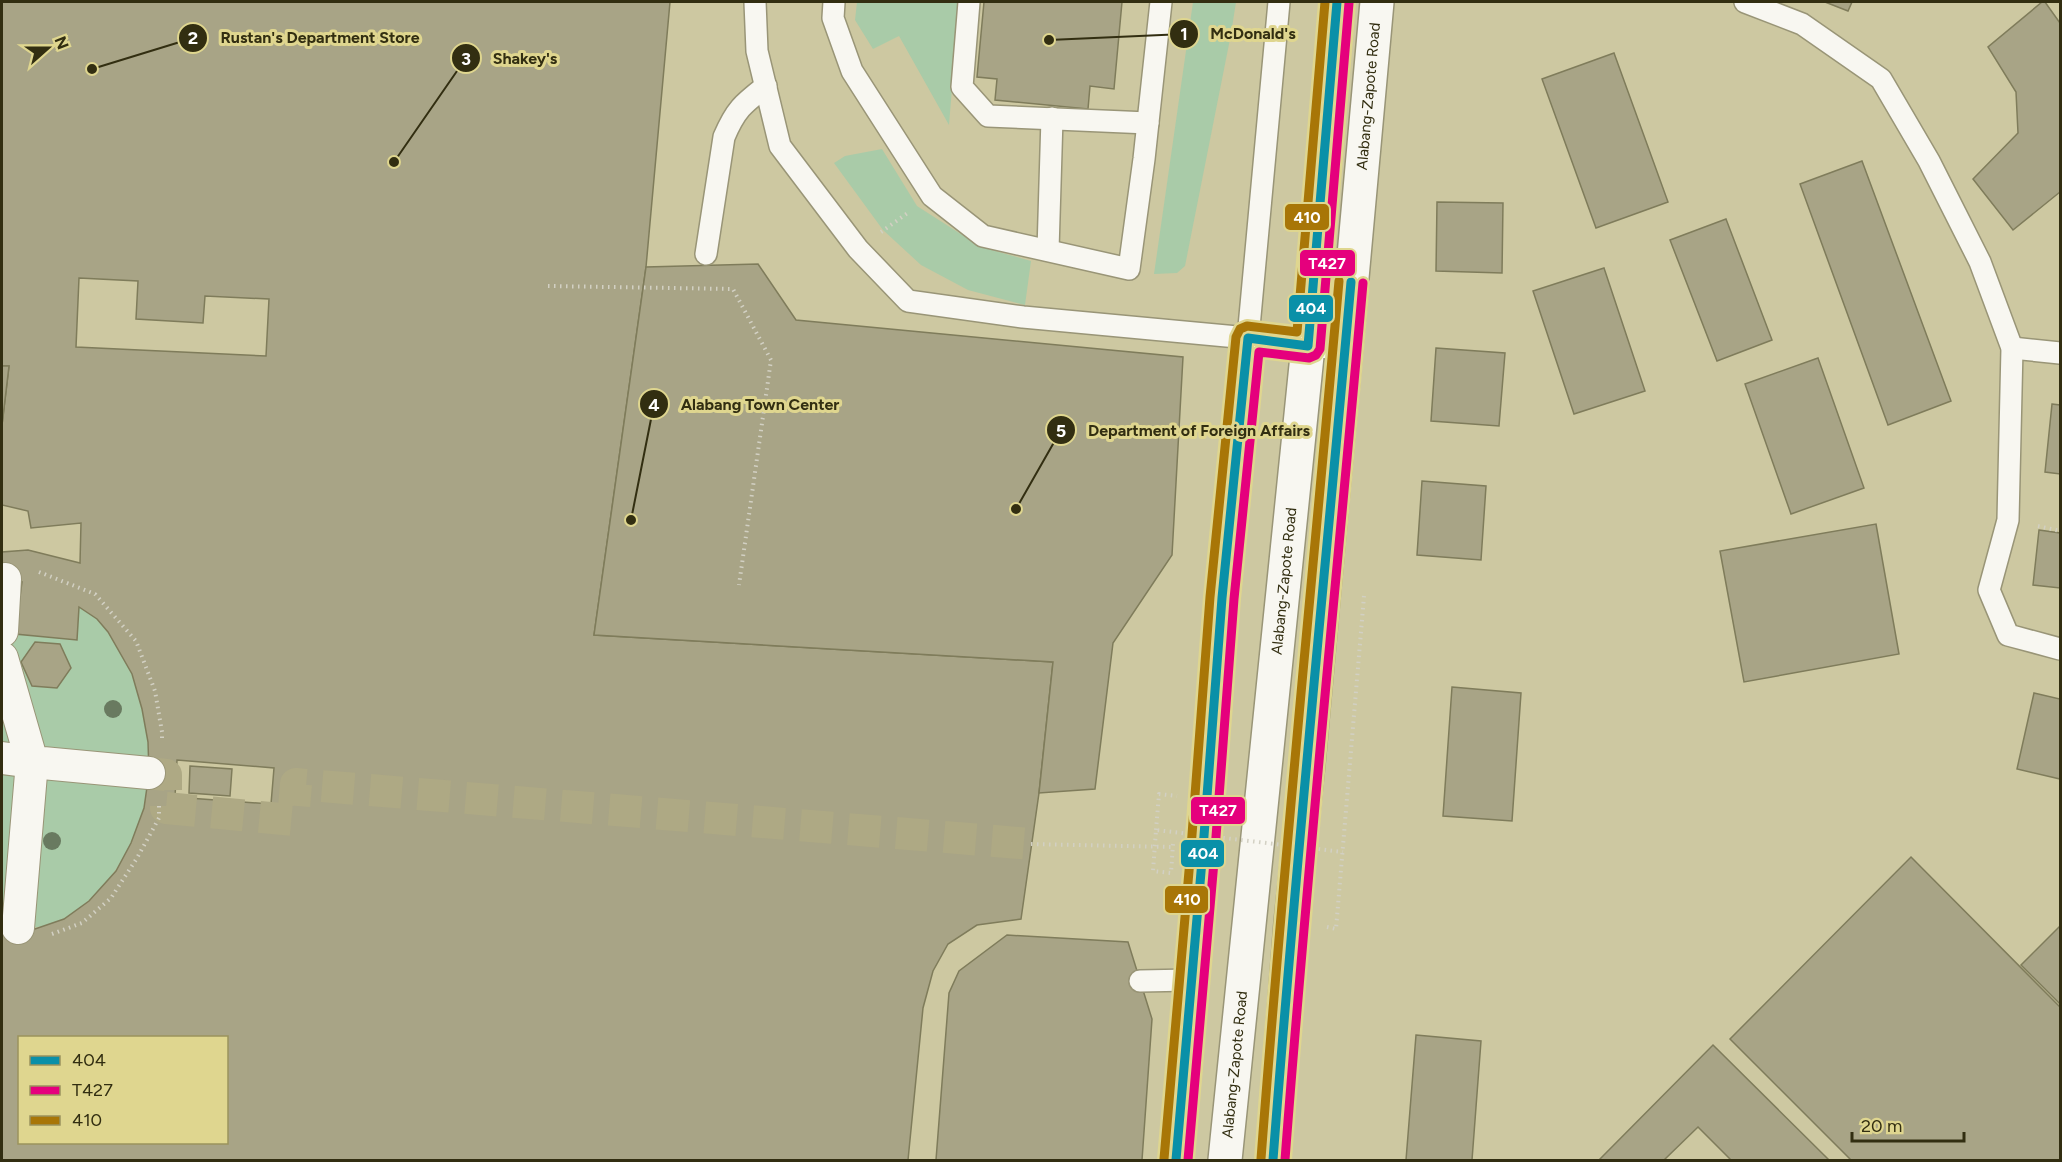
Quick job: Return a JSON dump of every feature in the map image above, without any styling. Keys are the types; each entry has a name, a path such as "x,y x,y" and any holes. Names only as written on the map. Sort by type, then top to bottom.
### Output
{"highway":[{"name":"Alabang-Zapote Road","path":"1225,1161 1308,346 1337,2"},
{"name":"Alabang-Zapote Road","path":"1274,1161 1291,923 1308,763 1377,2"}],"street":[{"path":"2,631 17,575"},
{"path":"2,658 32,762 18,928"},
{"path":"2,758 149,772"}],"lane":[{"path":"755,2 757,51 780,146 858,249 908,301 1023,317 1248,338 1345,350"},
{"path":"834,2 833,18 852,71 932,196 983,236 1130,269 1161,2"},
{"path":"969,2 962,87 988,116 1148,123"},
{"path":"1176,1161 1222,598 1279,2"},
{"path":"1745,2 1802,24 1881,79 1929,161 1980,262 2012,348 2008,520 1989,590 2008,635 2061,649"},
{"path":"706,254 724,137 731,120 740,107 766,86"},
{"path":"1048,250 1052,118"},
{"path":"2012,348 2061,353"},
{"path":"1140,981 1190,980"}],"path":[{"path":"858,249 932,196"},
{"path":"548,286 733,289 771,360 739,585"},
{"path":"17,575 38,571 95,594"},
{"path":"1336,928 1364,596"},
{"path":"1175,824 1171,873 1153,871 1159,794 1177,795 1176,805"},
{"path":"1156,830 1343,852"},
{"path":"1031,844 1203,849"}],"green space":[{"path":"857,2 959,2 949,125 899,36 873,49 855,20"},
{"path":"1193,2 1236,2 1185,266 1177,273 1154,274"},
{"path":"882,149 917,206 981,247 1031,261 1025,305 968,290 921,265 883,230 834,163 845,156"},
{"path":"2,579 22,582 15,633 79,607 101,623 132,673 142,704 148,739 149,775 144,807 133,840 122,860 102,887 80,908 57,922 32,928 2,926"}],"building":[{"path":"2,2 670,2 646,267 594,635 1053,662 1039,793 1021,919 977,925 948,944 933,971 923,1008 908,1160 2,1160 2,926 35,929 64,919 89,901 116,871 131,843 144,808 149,773 148,742 132,674 108,632 97,619 79,607 77,640 15,634 22,582 2,579 2,552 28,550 80,563 81,523 31,528 28,511 2,505 2,425 9,366 2,366","holes":["79,278 138,281 136,319 203,323 205,296 269,299 266,356 76,347","177,760 274,768 271,804 175,797"]},
{"path":"984,2 1122,2 1114,89 1090,86 1088,109 995,100 997,79 977,77"},
{"path":"1825,2 1852,2 1848,11"},
{"path":"2042,2 2045,2 2060,23 2060,192 2013,230 1973,179 2018,133 2016,92 1988,47"},
{"path":"1614,53 1668,202 1596,228 1542,79"},
{"path":"1862,161 1951,401 1888,425 1800,184"},
{"path":"1437,202 1503,203 1502,273 1436,271"},
{"path":"1726,219 1772,340 1717,361 1670,240"},
{"path":"758,264 796,320 1183,357 1172,555 1113,643 1095,789 1039,793 1053,662 594,635 646,267"},
{"path":"1604,268 1645,391 1574,414 1533,291"},
{"path":"1436,348 1505,353 1499,426 1431,421"},
{"path":"1818,358 1864,488 1791,514 1745,384"},
{"path":"2,366 9,366 2,425"},
{"path":"2052,404 2060,405 2060,474 2045,472"},
{"path":"1422,481 1486,486 1481,560 1417,555"},
{"path":"1876,524 1899,654 1744,682 1720,551"},
{"path":"2039,530 2060,533 2060,588 2033,585"},
{"path":"35,642 60,644 71,668 57,688 32,686 21,662"},
{"path":"1452,687 1521,693 1512,821 1443,816"},
{"path":"2034,693 2060,699 2060,779 2017,769"},
{"path":"190,766 232,769 230,796 189,793"},
{"path":"1911,857 2060,1007 2060,1160 1851,1160 1730,1039"},
{"path":"2060,926 2060,1004 2021,965"},
{"path":"1007,935 1128,942 1152,1019 1142,1160 936,1160 949,993 959,971"},
{"path":"1416,1035 1481,1041 1472,1160 1406,1160"},
{"path":"1713,1045 1829,1160 1731,1160 1698,1127 1664,1160 1599,1160"}],"tunnel":[{"path":"149,773 166,775 166,808 293,820 296,784 1031,844"}],"transit line":[{"name":"410","path":"1164,1159 1210,597 1236,337 1240,329 1247,326 1297,332 1325,2"},
{"name":"404","path":"1176,1160 1222,598 1248,338 1308,346 1337,2"},
{"name":"T427","path":"1188,1160 1234,599 1259,352 1309,358 1316,355 1320,349 1349,3"},
{"name":"410","path":"1261,1159 1288,830 1339,281"},
{"name":"404","path":"1273,1160 1300,831 1351,282"},
{"name":"T427","path":"1285,1160 1312,831 1363,283"}],"place":[{"name":"McDonald's","path":"1049,40"},
{"name":"Rustan's Department Store","path":"92,69"},
{"name":"Shakey's","path":"394,162"},
{"name":"Department of Foreign Affairs","path":"1016,509"},
{"name":"Alabang Town Center","path":"631,520"}]}
